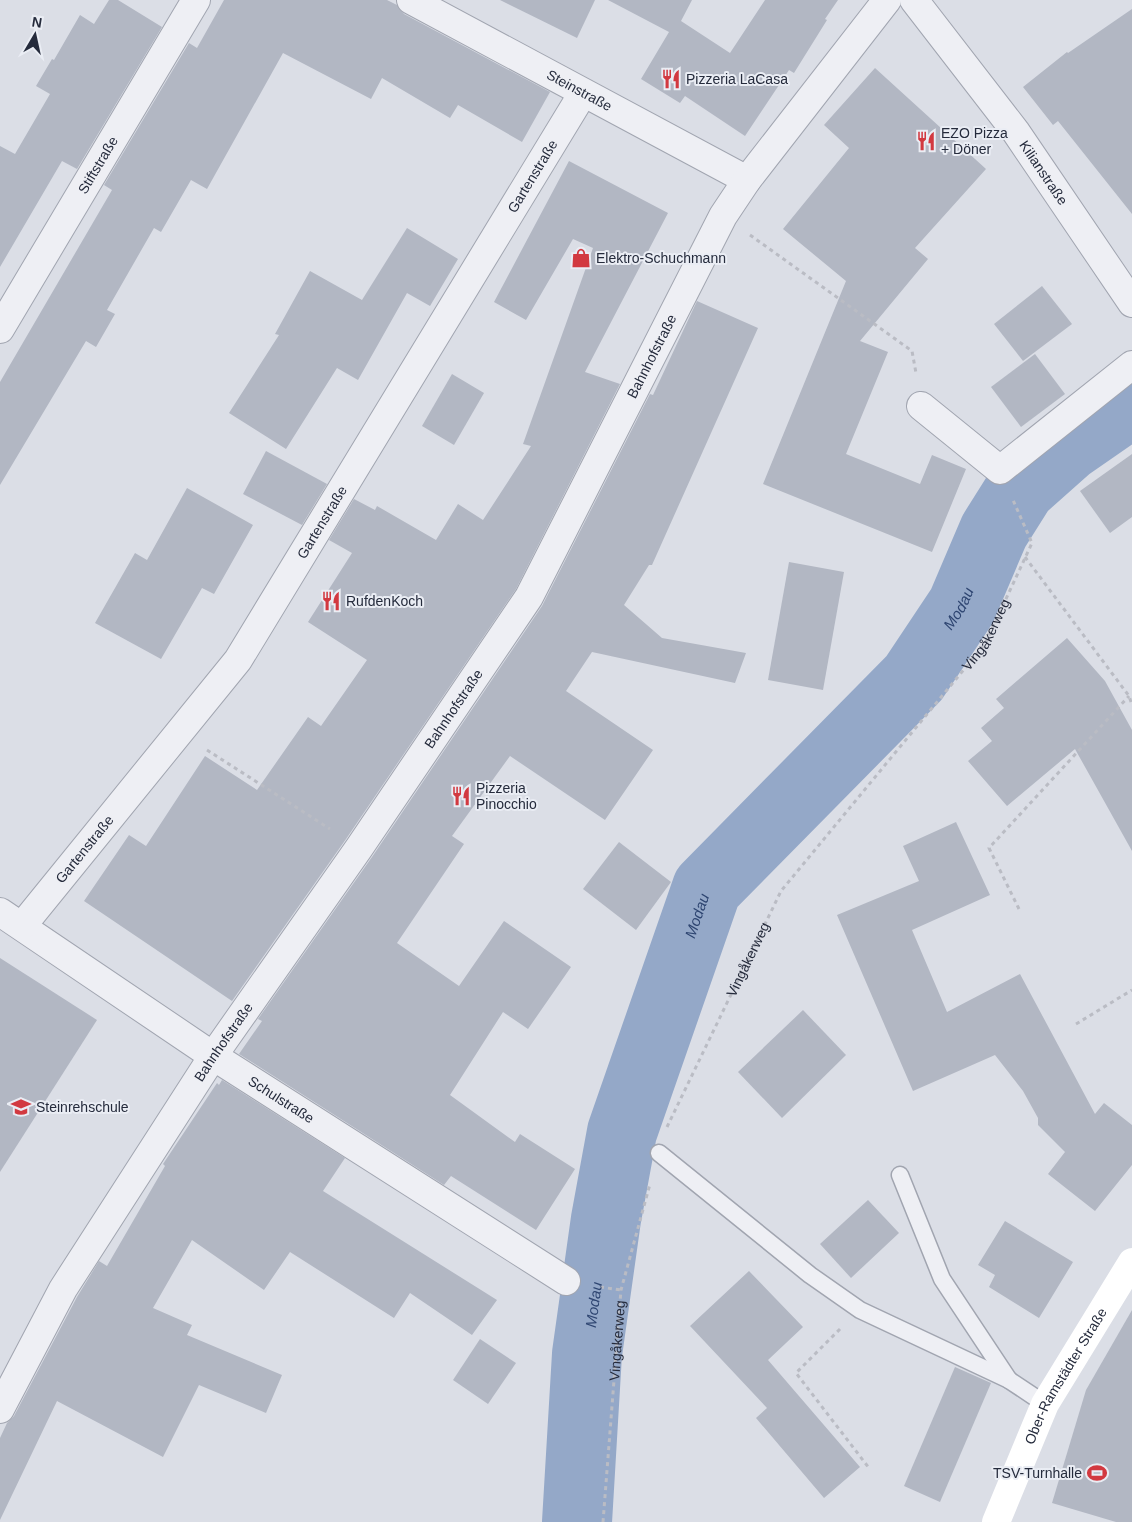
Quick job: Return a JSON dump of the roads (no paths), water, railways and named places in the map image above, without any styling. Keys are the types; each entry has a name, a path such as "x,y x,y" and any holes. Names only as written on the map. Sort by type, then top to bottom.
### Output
{"main road":[{"name":"Ober-Ramstädter Straße","path":"996,1522 1046,1404 1132,1262"}],"street":[{"name":"Stiftstraße","path":"0,329 196,0"},
{"name":"Steinstraße","path":"411,0 748,180"},
{"name":"Bahnhofstraße","path":"0,1409 63,1289 214,1056 359,848 529,597 723,216 748,180 887,0"},
{"name":"Kilianstraße","path":"914,0 1016,132 1132,303"},
{"name":"Gartenstraße","path":"11,919 180,730 238,660 583,93"},
{"path":"920,406 1000,470 1132,365"},
{"name":"Schulstraße","path":"11,919 214,1056 566,1282"}],"lane":[{"path":"658,1153 810,1275 860,1310 1009,1380 1046,1404"},
{"path":"900,1175 942,1279 1009,1380"}],"waterway":[{"name":"Modau","path":"577,1522 587,1354 606,1219 622,1132 707,888 914,678 962,606 994,531 1021,488 1067,447 1132,402"}],"place":[{"name":"Pizzeria LaCasa","path":"671,79"},
{"name":"EZO Pizza + Döner","path":"926,141"},
{"name":"Elektro-Schuchmann","path":"581,258"},
{"name":"RufdenKoch","path":"331,601"},
{"name":"Pizzeria Pinocchio","path":"461,796"},
{"name":"Steinrehschule","path":"21,1107"},
{"name":"TSV-Turnhalle","path":"1097,1473"}]}
